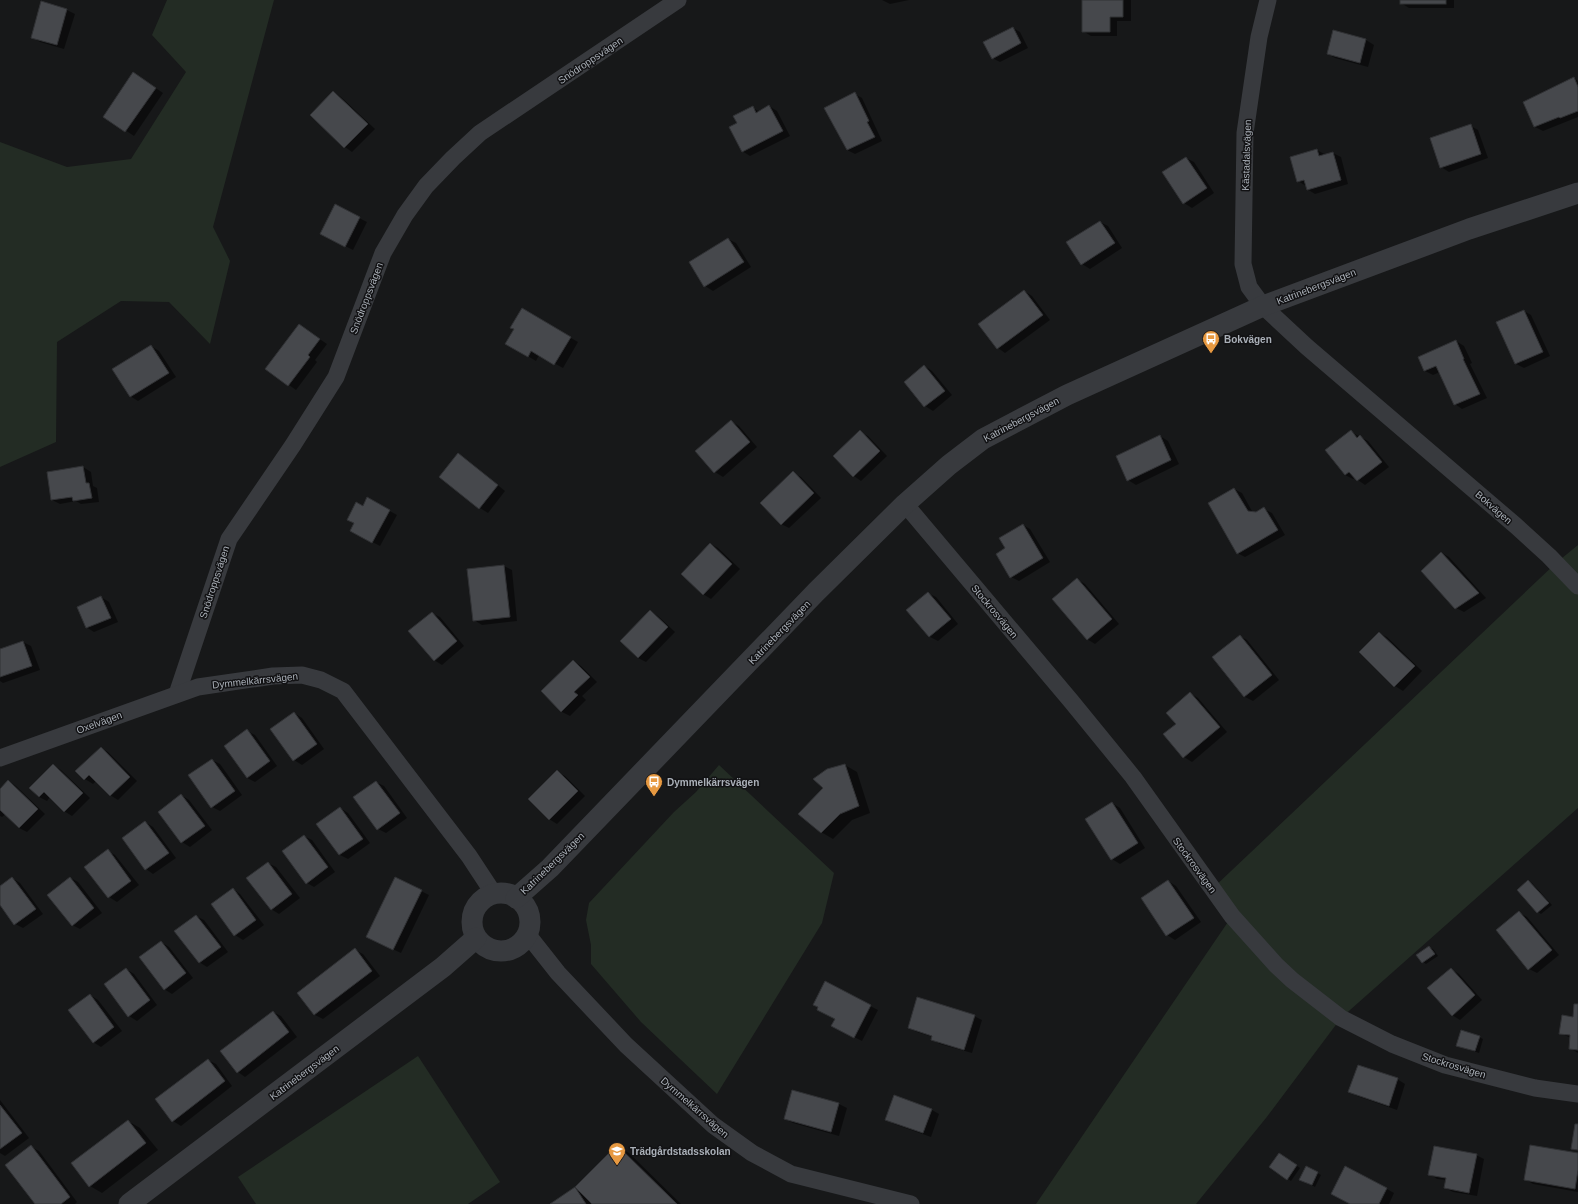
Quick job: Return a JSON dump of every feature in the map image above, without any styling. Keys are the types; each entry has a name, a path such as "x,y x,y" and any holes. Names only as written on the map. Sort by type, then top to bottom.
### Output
{"street":[{"name":"Snödroppsvägen","path":"177,694 228,539 293,445 336,377 383,253 405,215 432,181 453,158 480,133 678,0"},
{"name":"Kästadalsvägen","path":"1263,306 1250,287 1243,264 1245,133 1259,37 1268,0"},
{"name":"Katrinebergsvägen","path":"516,898 550,868 816,592 905,504 949,465 983,439 1067,395 1263,306 1469,229 1578,193"},
{"name":"Bokvägen","path":"1263,306 1307,347 1515,525 1556,562 1578,586"},
{"name":"Stockrosvägen","path":"905,504 1071,700 1133,777 1232,916 1276,965 1292,980 1340,1018 1392,1044 1445,1065 1535,1088 1578,1094"},
{"name":"Dymmelkärrsvägen","path":"198,687 273,676 302,675 321,680 343,691 469,856 494,894"},
{"name":"Oxelvägen","path":"0,758 198,687"},
{"path":"494,894 509,894 516,898 526,907 529,914 530,922 528,935 517,947 504,951 489,949 476,938 473,930 473,915 477,907 482,900 494,894"},
{"name":"Dymmelkärrsvägen","path":"528,935 558,973 626,1045 713,1125 752,1153 790,1174 911,1204"},
{"name":"Katrinebergsvägen","path":"129,1204 443,967 476,938"}],"shaded area":[{"path":"167,0 274,0 213,227 230,261 210,344 169,302 121,301 57,342 56,442 0,467 0,142 67,167 131,159 186,72 152,35"},
{"path":"1578,545 1578,808 1341,1018 1266,1118 1196,1204 1036,1204 1232,916 1212,889 1556,563"},
{"path":"719,765 834,873 822,923 717,1094 641,1022 591,964 591,945 586,920 589,903 674,812 696,792"},
{"path":"418,1056 500,1182 468,1204 256,1204 238,1177"}],"building":[{"path":"1082,0 1123,0 1123,17 1110,17 1110,32 1082,32"},
{"path":"1400,0 1446,0 1446,4 1400,4"},
{"path":"41,1 67,9 57,45 31,38"},
{"path":"1013,27 1021,43 992,59 983,42"},
{"path":"1333,30 1366,39 1360,63 1327,54"},
{"path":"133,72 156,88 125,132 103,117"},
{"path":"1574,77 1578,87 1578,111 1534,127 1523,102"},
{"path":"333,91 368,124 344,148 310,115"},
{"path":"855,92 869,121 867,122 875,137 847,150 824,108"},
{"path":"769,105 783,131 742,152 729,127 737,123 733,116 753,106 756,113"},
{"path":"1471,124 1481,154 1440,168 1430,138"},
{"path":"1317,149 1319,156 1333,152 1341,180 1307,190 1304,180 1297,182 1290,157"},
{"path":"1186,157 1207,188 1183,204 1162,172"},
{"path":"335,204 360,217 345,247 320,234"},
{"path":"1100,221 1115,243 1081,265 1066,242"},
{"path":"728,238 744,262 704,287 689,262"},
{"path":"1024,290 1043,315 997,349 978,324"},
{"path":"522,308 571,337 554,365 531,351 528,357 505,344 514,329 510,328"},
{"path":"1524,310 1543,352 1515,364 1496,322"},
{"path":"299,324 320,339 308,355 310,357 288,386 265,369"},
{"path":"1456,340 1463,359 1480,394 1454,405 1436,366 1424,371 1418,357"},
{"path":"151,345 169,373 130,397 112,369"},
{"path":"924,365 945,391 924,407 904,382"},
{"path":"731,420 750,442 714,473 695,451"},
{"path":"860,430 880,451 853,477 833,456"},
{"path":"1351,430 1357,438 1360,435 1382,462 1357,481 1349,472 1345,475 1325,450"},
{"path":"1160,435 1171,460 1127,481 1116,456"},
{"path":"458,453 498,485 479,509 439,477"},
{"path":"83,466 86,483 89,483 92,498 73,501 72,497 51,500 47,472"},
{"path":"793,471 814,493 781,525 760,503"},
{"path":"1234,488 1248,511 1256,512 1264,507 1278,530 1237,554 1208,503"},
{"path":"367,497 390,510 372,543 350,531 354,523 347,520 356,502 363,506"},
{"path":"1023,524 1043,558 1010,578 996,554 1005,548 999,538"},
{"path":"710,543 732,564 703,595 681,574"},
{"path":"1441,552 1479,593 1455,609 1421,571"},
{"path":"504,565 510,617 473,621 467,569"},
{"path":"1077,578 1112,619 1087,640 1052,599"},
{"path":"928,592 951,619 929,637 906,610"},
{"path":"101,596 111,618 86,628 77,607"},
{"path":"650,610 668,627 638,658 620,641"},
{"path":"432,612 457,641 434,661 408,631"},
{"path":"1379,632 1415,666 1394,687 1359,652"},
{"path":"1240,635 1272,675 1244,697 1212,657"},
{"path":"23,641 32,666 0,677 0,649"},
{"path":"573,660 590,677 574,692 578,695 561,712 541,691"},
{"path":"1190,692 1220,727 1183,758 1163,734 1176,724 1166,713"},
{"path":"294,712 317,744 293,761 270,729"},
{"path":"247,729 270,761 247,778 224,746"},
{"path":"101,747 130,777 110,796 89,775 84,780 75,771"},
{"path":"212,759 235,791 211,808 188,775"},
{"path":"53,764 83,793 64,812 44,792 39,797 29,788"},
{"path":"845,764 859,806 840,814 821,833 798,814 823,788 813,779 827,769"},
{"path":"557,770 578,791 549,820 528,799"},
{"path":"8,780 38,809 19,828 0,810 0,789"},
{"path":"376,781 400,813 377,830 353,797"},
{"path":"181,794 205,826 181,843 158,812"},
{"path":"1112,802 1138,843 1111,860 1085,819"},
{"path":"340,807 363,839 339,855 316,824"},
{"path":"145,821 169,853 145,870 122,838"},
{"path":"304,835 328,867 306,884 282,851"},
{"path":"108,849 131,881 108,898 84,867"},
{"path":"268,862 292,894 271,910 246,878"},
{"path":"12,877 36,909 14,925 0,905 0,886"},
{"path":"70,877 94,908 72,926 47,895"},
{"path":"395,877 422,890 393,950 366,937"},
{"path":"1168,880 1194,918 1166,936 1141,898"},
{"path":"1528,880 1549,903 1537,913 1517,890"},
{"path":"233,888 256,920 234,936 211,904"},
{"path":"1519,911 1552,950 1528,970 1496,930"},
{"path":"196,915 221,947 199,963 174,931"},
{"path":"161,941 186,973 164,990 139,957"},
{"path":"1429,946 1435,954 1422,963 1416,955"},
{"path":"355,948 372,971 314,1015 297,993"},
{"path":"126,968 150,1000 128,1017 104,984"},
{"path":"1451,968 1475,995 1452,1016 1427,988"},
{"path":"825,981 871,1005 854,1038 831,1026 835,1019 817,1010 818,1007 813,1005"},
{"path":"90,994 114,1027 93,1043 68,1010"},
{"path":"917,997 975,1015 964,1050 931,1040 932,1036 908,1028"},
{"path":"1574,1004 1578,1004 1578,1050 1569,1049 1570,1035 1559,1034 1562,1015 1573,1017"},
{"path":"273,1011 289,1032 237,1073 220,1051"},
{"path":"1461,1030 1480,1036 1475,1051 1456,1046"},
{"path":"208,1059 225,1081 172,1122 155,1099"},
{"path":"1358,1065 1398,1078 1389,1106 1348,1092"},
{"path":"792,1090 839,1103 831,1132 784,1119"},
{"path":"894,1095 932,1109 923,1133 885,1120"},
{"path":"0,1105 22,1133 0,1149"},
{"path":"128,1120 146,1143 89,1187 71,1163"},
{"path":"1575,1124 1578,1124 1578,1150 1571,1149"},
{"path":"31,1145 70,1197 61,1204 35,1204 5,1165"},
{"name":"Trädgårdstadsskolan","path":"617,1145 677,1204 592,1204 575,1187"},
{"path":"1530,1145 1578,1153 1578,1170 1575,1189 1524,1180"},
{"path":"1434,1146 1477,1154 1469,1193 1444,1188 1446,1178 1428,1175"},
{"path":"1279,1153 1297,1165 1287,1180 1269,1167"},
{"path":"1306,1166 1318,1172 1312,1185 1299,1180"},
{"path":"1345,1166 1387,1188 1379,1204 1350,1204 1331,1194"},
{"path":"575,1187 586,1204 550,1204"}],"place":[{"name":"Bokvägen","path":"1211,354"},
{"name":"Dymmelkärrsvägen","path":"654,797"},
{"name":"Trädgårdstadsskolan","path":"617,1166"}]}
